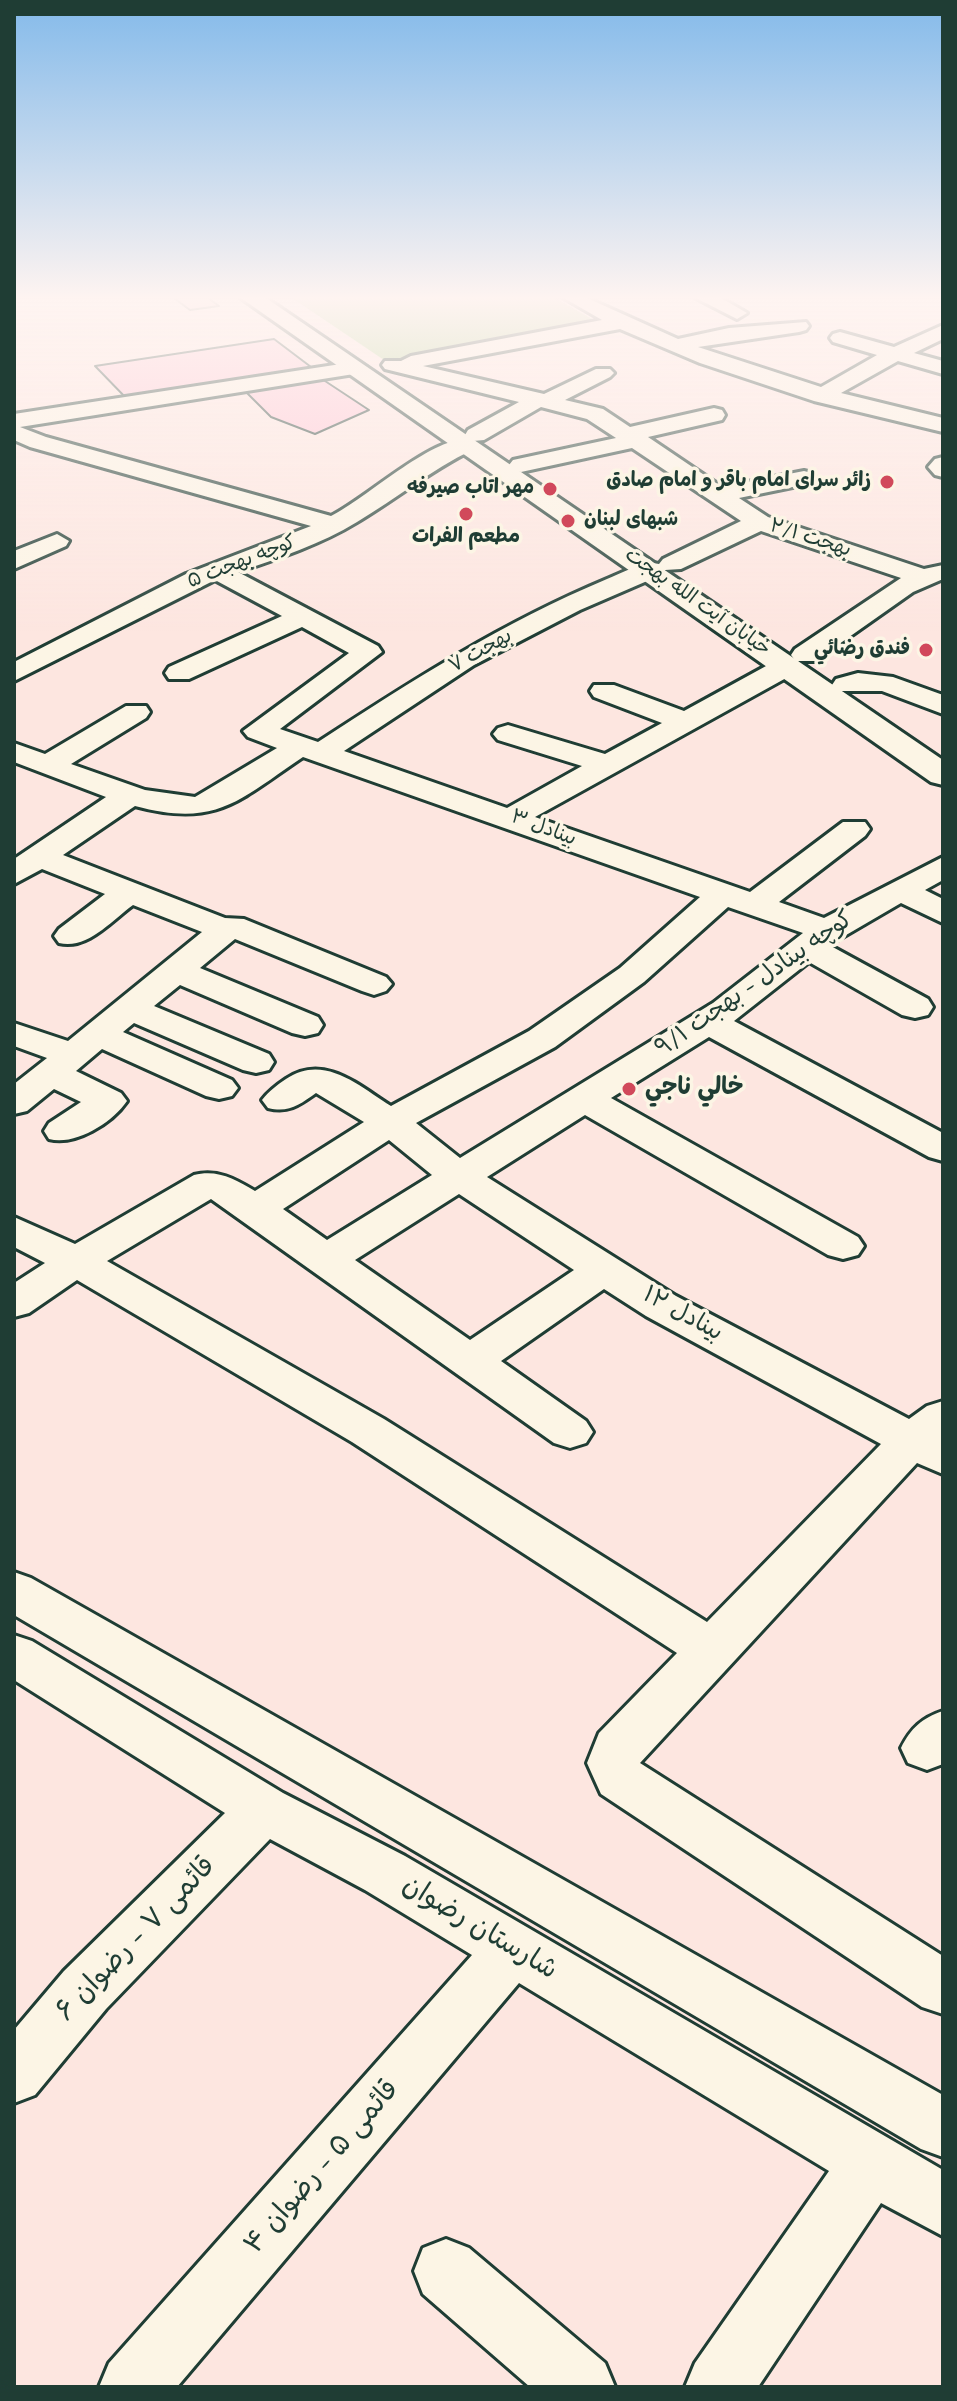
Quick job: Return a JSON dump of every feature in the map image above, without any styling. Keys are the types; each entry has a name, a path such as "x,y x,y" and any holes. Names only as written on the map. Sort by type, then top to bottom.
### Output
{"main road":[{"name":"خیابان آیت الله بهجت","path":"431,410 470,440 662,567"},
{"name":"خیابان آیت الله بهجت","path":"470,440 521,465 796,660 943,775"},
{"name":"خیابان آیت الله بهجت","path":"796,660 846,685 943,749"}],"street":[{"path":"14,421 87,410"},
{"name":"کوچه بهجت ۵","path":"14,673 195,579 293,544 333,524 423,465 527,410"},
{"name":"بهجت ۲/۱","path":"573,410 595,414 714,492 764,517 924,578 943,604"},
{"path":"881,410 943,425"},
{"path":"521,465 714,415"},
{"path":"14,432 38,442 333,524"},
{"path":"14,454 38,442"},
{"path":"683,495 804,478"},
{"name":"بهجت ۷","path":"14,752 130,795 198,806 310,749 464,659 571,604 662,567 764,517"},
{"path":"14,561 57,541"},
{"path":"217,571 304,616"},
{"path":"513,817 796,660 924,578"},
{"path":"179,673 304,616"},
{"name":"بینادل ۳","path":"304,616 368,652 258,731 513,817 739,899 816,938 915,1007"},
{"path":"846,685 860,680 879,681 943,705"},
{"path":"604,691 687,722"},
{"path":"47,765 136,712"},
{"path":"508,734 609,765"},
{"path":"27,865 130,795"},
{"path":"255,1209 390,1122 542,1039 739,899 854,829"},
{"path":"27,865 229,928 374,984"},
{"name":"کوچه بینادل - بهجت ۹/۱","path":"326,1259 708,1022 816,938 943,867"},
{"path":"901,890 943,913"},
{"path":"71,936 126,894"},
{"path":"14,1103 229,928"},
{"path":"176,971 305,1025"},
{"path":"130,1009 256,1062"},
{"path":"708,1022 943,1149"},
{"path":"14,1034 74,1054 219,1088"},
{"path":"63,1131 108,1101 74,1054"},
{"name":"بینادل ۱۲","path":"281,1100 317,1079 390,1122 459,1177 661,1306 933,1438"},
{"path":"585,1099 843,1246"},
{"path":"14,1303 77,1261 208,1184 255,1209 570,1432"},
{"path":"14,1230 77,1261 314,1395 711,1650"},
{"path":"472,1360 604,1269"},
{"path":"933,1438 711,1650 618,1748 613,1763 620,1778 943,1988"},
{"path":"14,1591 943,2128"},
{"name":"شارستان رضوان","path":"14,1655 264,1809 385,1873 943,2205"},
{"name":"قائمی ۷ - رضوان ۶","path":"14,2075 85,1990 264,1809"},
{"name":"قائمی ۵ - رضوان ۴","path":"133,2387 513,1949"},
{"path":"719,2387 871,2163"},
{"path":"446,2271 581,2387"}],"building":[{"path":"264,410 369,410 315,434 271,417"}],"place":[{"name":"زائر سرای امام باقر و امام صادق","path":"887,482"},
{"name":"مهر اتاب صيرفه","path":"550,489"},
{"name":"مطعم الفرات","path":"466,514"},
{"name":"شبهای لبنان","path":"568,521"},
{"name":"فندق رضائي","path":"926,650"},
{"name":"خالي ناجي","path":"629,1089"}]}
